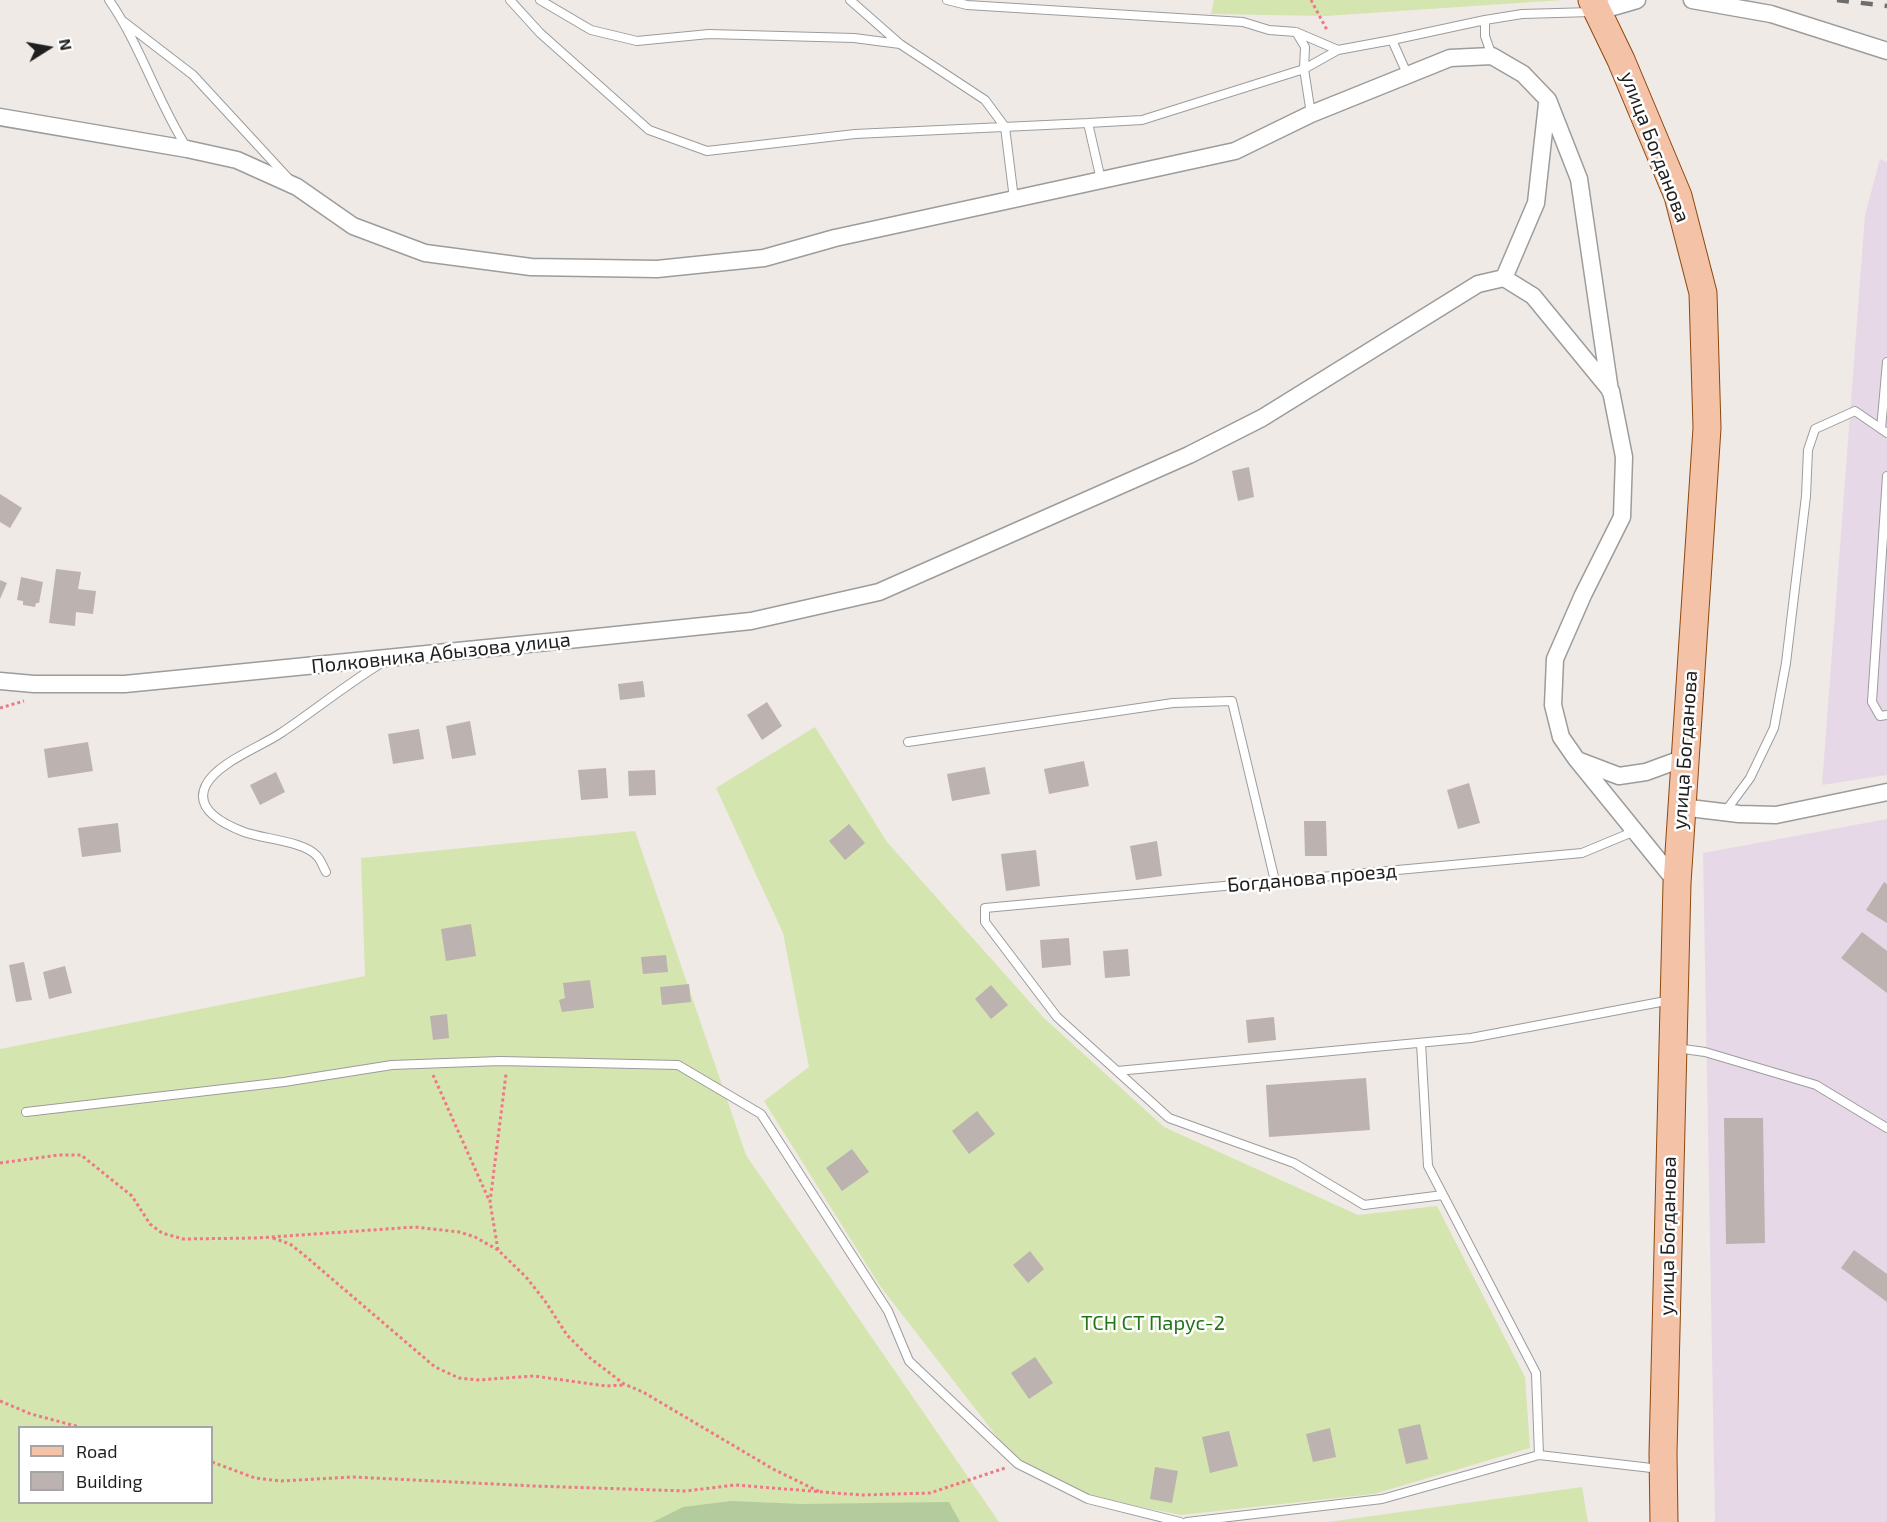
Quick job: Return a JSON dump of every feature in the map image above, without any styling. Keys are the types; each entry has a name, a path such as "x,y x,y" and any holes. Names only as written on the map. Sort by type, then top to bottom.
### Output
{"main road":[{"name":"улица Богданова","path":"1595,6 1678,196 1703,293 1707,429 1677,883 1663,1469 1664,1522"}],"street":[{"path":"1595,6 1637,0"},
{"path":"1692,0 1771,14 1887,51"},
{"path":"0,117 188,148 237,160 297,187 353,226 425,253 531,267 657,269 764,258 834,238 1235,151 1311,114 1450,58 1492,56 1523,74 1548,100 1579,179 1611,392 1624,457 1622,516 1582,595 1555,659 1553,705 1561,737 1577,760 1677,883"},
{"path":"1548,100 1536,203 1504,278 1533,296 1611,392"},
{"name":"Полковника Абызова улица","path":"0,681 34,684 125,684 391,658 751,621 879,592 1199,450 1262,418 1478,284 1504,278"},
{"path":"1577,760 1619,776 1646,772 1684,758"},
{"path":"1681,807 1776,815 1887,792"}],"lane":[{"path":"109,0 124,22 169,119 188,148"},
{"path":"510,0 540,33 649,130 707,151 855,134 1142,120 1305,69 1338,50 1485,20 1595,6"},
{"path":"540,0 591,30 637,40 709,34 854,38 900,44"},
{"path":"850,0 900,44 985,100 1005,127 1014,200"},
{"path":"947,0 967,5 1243,22 1269,30 1296,32 1338,50"},
{"path":"1485,20 1485,36 1492,56"},
{"path":"124,22 193,75 297,187"},
{"path":"1296,32 1305,47 1305,69 1311,114"},
{"path":"1392,40 1408,76"},
{"path":"1088,123 1101,180"},
{"path":"1884,431 1887,362"},
{"path":"1725,812 1750,778 1774,728 1786,663 1806,496 1808,450 1815,429 1855,411 1884,431"},
{"path":"1887,476 1872,702 1880,716 1887,715"},
{"path":"326,872 317,855 307,848 244,832 212,816 203,801 206,785 225,766 280,733 343,686 391,658"},
{"path":"908,742 1173,703 1232,700 1275,881"},
{"name":"Богданова проезд","path":"1117,1071 1057,1017 985,922 985,908 1582,854 1635,831"},
{"path":"1117,1071 1471,1038 1674,999"},
{"path":"1421,1043 1428,1167 1536,1374 1539,1455"},
{"path":"1673,1048 1705,1052 1816,1085 1887,1128"},
{"path":"26,1112 284,1082 392,1065 508,1061 678,1065 761,1114 888,1311 909,1361 1018,1464 1088,1499 1180,1522"},
{"path":"1117,1071 1169,1118 1294,1163 1364,1205 1443,1194"},
{"path":"1187,1522 1382,1499 1539,1455 1663,1469"}],"path":[{"path":"1311,0 1338,50"},
{"path":"490,1202 508,1061"},
{"path":"428,1064 490,1202 498,1250"},
{"path":"0,1163 59,1155 81,1155 132,1196 150,1224 162,1233 183,1239 272,1237 415,1227 459,1232 475,1237 498,1250 526,1277 567,1335 590,1358 626,1385 643,1392 773,1469 820,1492"},
{"path":"272,1237 290,1244 304,1255 435,1367 459,1378 477,1380 534,1376 606,1386 626,1385"},
{"path":"0,1401 31,1414 76,1426"},
{"path":"213,1462 255,1478 280,1480 353,1477 686,1491 735,1485 861,1495 930,1493 1018,1464"}],"shaded area":[{"path":"1880,159 1887,162 1887,775 1822,785 1865,215"},
{"path":"1887,819 1887,1522 1715,1522 1703,853"}],"green space":[{"path":"1214,0 1563,0 1326,16 1211,14"},
{"name":"ТСН СТ Парус-2","path":"815,727 887,842 1044,1018 1164,1127 1358,1215 1437,1206 1525,1377 1530,1448 1374,1494 1181,1515 1095,1498 1015,1460 880,1286 764,1101 809,1067 783,933 716,788"},
{"path":"635,831 746,1155 999,1522 0,1522 0,1049 365,976 361,858"},
{"path":"1582,1487 1588,1522 1328,1522"},
{"path":"731,1501 801,1504 949,1502 960,1522 653,1522 683,1507"}],"building":[{"path":"1249,467 1254,497 1238,501 1232,471"},
{"path":"0,494 22,508 10,528 0,522"},
{"path":"56,569 81,572 78,589 96,591 93,614 76,612 75,626 49,623"},
{"path":"21,577 43,582 39,603 36,603 35,607 23,605 23,601 17,600"},
{"path":"0,580 7,583 0,599"},
{"path":"643,681 645,697 620,700 618,684"},
{"path":"767,702 782,726 762,740 747,715"},
{"path":"470,721 476,755 452,759 446,726"},
{"path":"419,729 424,759 393,764 388,734"},
{"path":"88,742 93,771 48,778 44,749"},
{"path":"1084,761 1089,786 1049,794 1044,769"},
{"path":"985,767 990,794 952,801 947,774"},
{"path":"606,768 608,798 581,800 578,770"},
{"path":"655,770 656,795 629,796 628,771"},
{"path":"276,772 285,792 260,805 250,785"},
{"path":"1469,783 1480,823 1458,829 1447,790"},
{"path":"1304,821 1326,821 1327,856 1305,856"},
{"path":"118,823 121,852 82,857 78,828"},
{"path":"849,824 865,843 845,860 829,841"},
{"path":"1157,841 1162,876 1136,880 1130,846"},
{"path":"1036,850 1040,886 1006,891 1001,854"},
{"path":"1884,882 1887,884 1887,923 1866,910"},
{"path":"471,924 476,956 446,961 441,929"},
{"path":"1862,932 1887,951 1887,993 1841,958"},
{"path":"1069,938 1071,965 1042,968 1040,940"},
{"path":"1128,949 1130,976 1105,978 1103,951"},
{"path":"666,955 668,972 643,974 641,957"},
{"path":"24,962 32,1000 16,1002 9,965"},
{"path":"65,966 72,993 49,999 43,972"},
{"path":"590,980 594,1008 562,1012 559,1000 565,998 563,983"},
{"path":"689,984 691,1002 662,1005 660,987"},
{"path":"991,985 1008,1005 991,1019 975,999"},
{"path":"447,1014 449,1038 433,1040 430,1016"},
{"path":"1274,1017 1276,1040 1248,1043 1246,1020"},
{"path":"1366,1078 1370,1130 1269,1137 1266,1085"},
{"path":"977,1111 995,1134 969,1154 952,1131"},
{"path":"1724,1118 1763,1118 1765,1243 1726,1244"},
{"path":"852,1149 869,1172 842,1191 826,1168"},
{"path":"1854,1250 1887,1274 1887,1302 1841,1268"},
{"path":"1030,1251 1044,1269 1028,1283 1013,1265"},
{"path":"1035,1357 1053,1383 1029,1399 1011,1373"},
{"path":"1420,1424 1428,1459 1406,1464 1398,1429"},
{"path":"1330,1428 1336,1457 1313,1462 1306,1434"},
{"path":"1229,1431 1238,1466 1210,1473 1202,1437"},
{"path":"1155,1467 1178,1471 1172,1503 1150,1499"}],"railway":[{"path":"1837,0 1887,6"}]}
